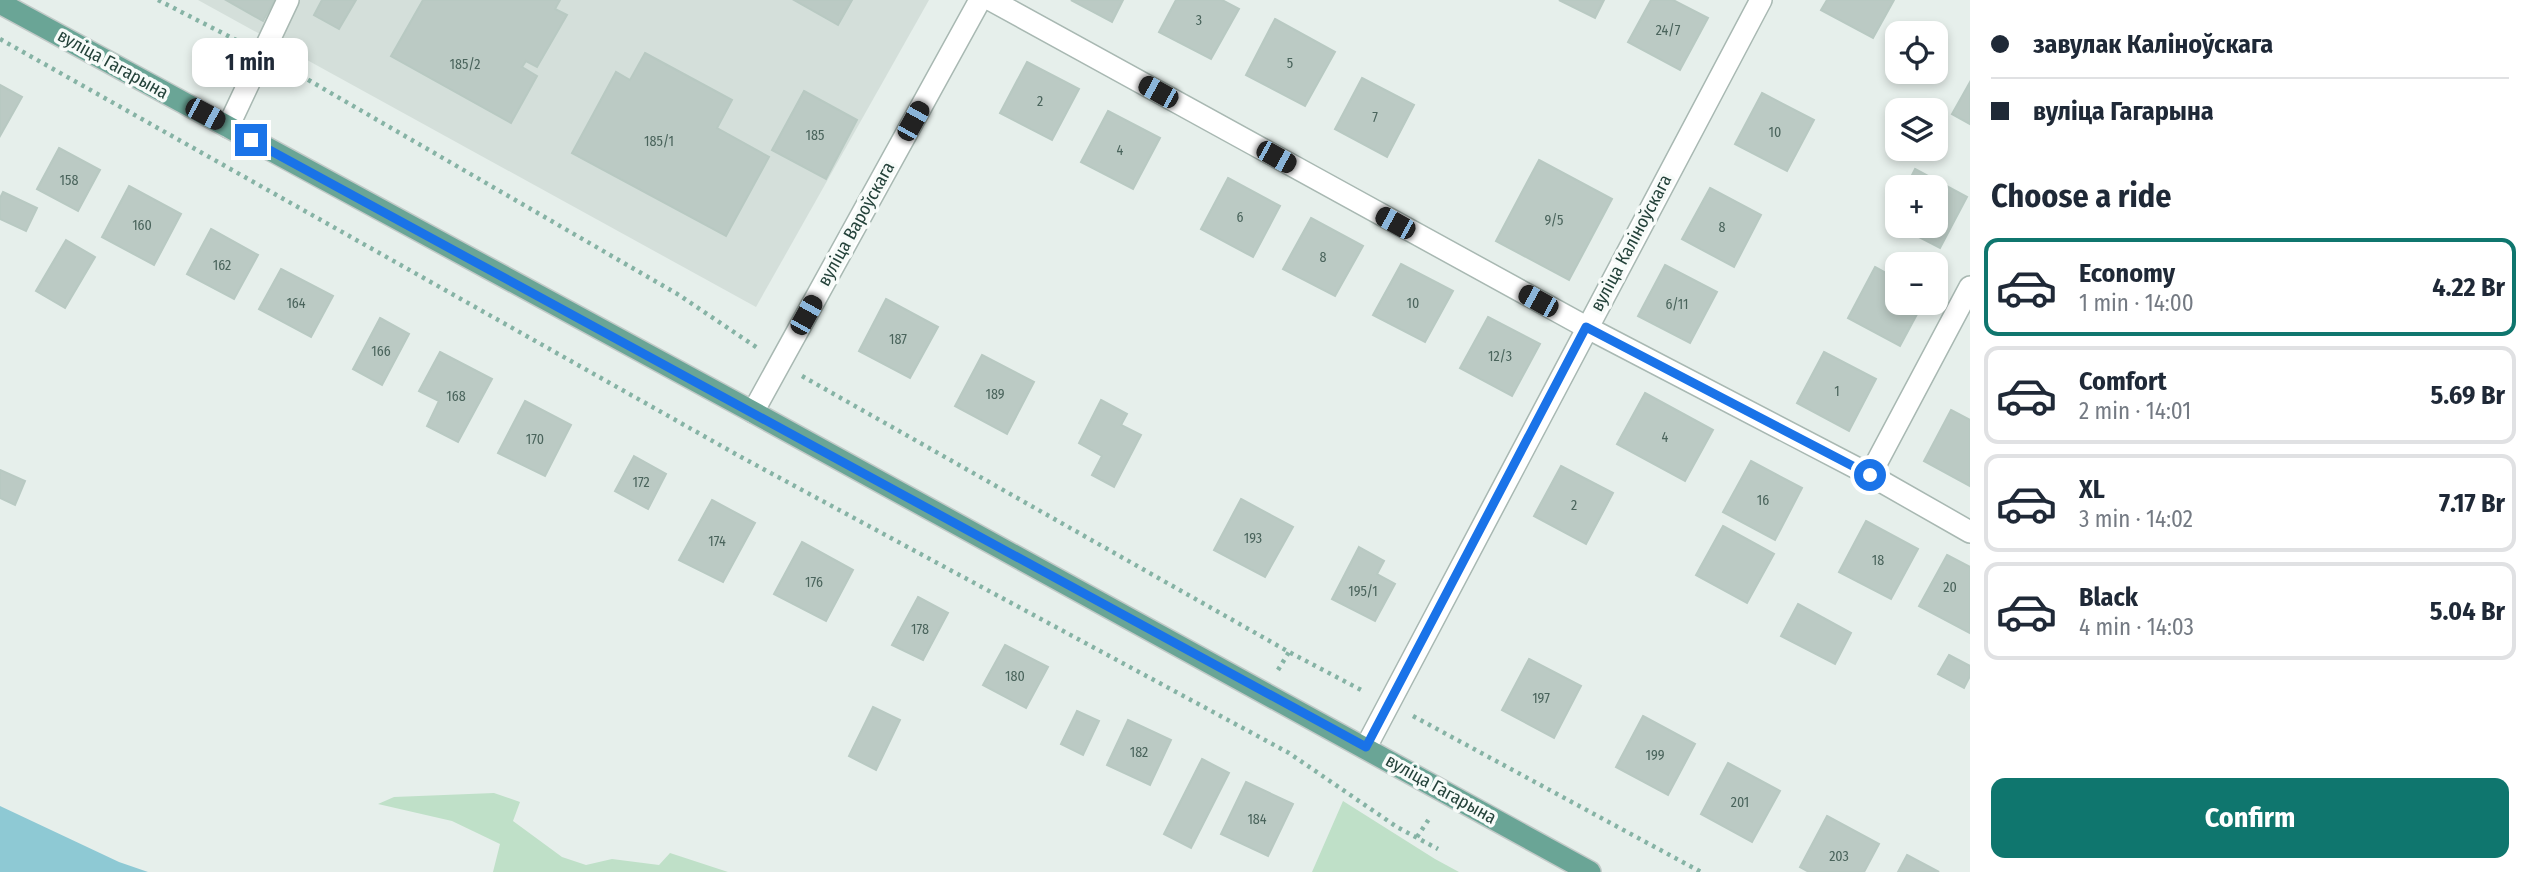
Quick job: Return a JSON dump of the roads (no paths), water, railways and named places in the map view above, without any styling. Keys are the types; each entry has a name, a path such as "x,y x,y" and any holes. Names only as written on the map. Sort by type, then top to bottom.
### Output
{"main road":[{"name":"вуліца Гагарына","path":"0,3 1366,747 1590,872"}],"street":[{"path":"228,127 288,0"},
{"name":"вуліца Вароўскага","path":"753,412 979,0"},
{"path":"991,0 1586,327 1870,475 1970,532"},
{"name":"вуліца Каліноўскага","path":"1366,747 1761,0"},
{"path":"1870,475 1970,287"}],"water":[{"path":"0,806 119,862 148,872 0,872"}]}
